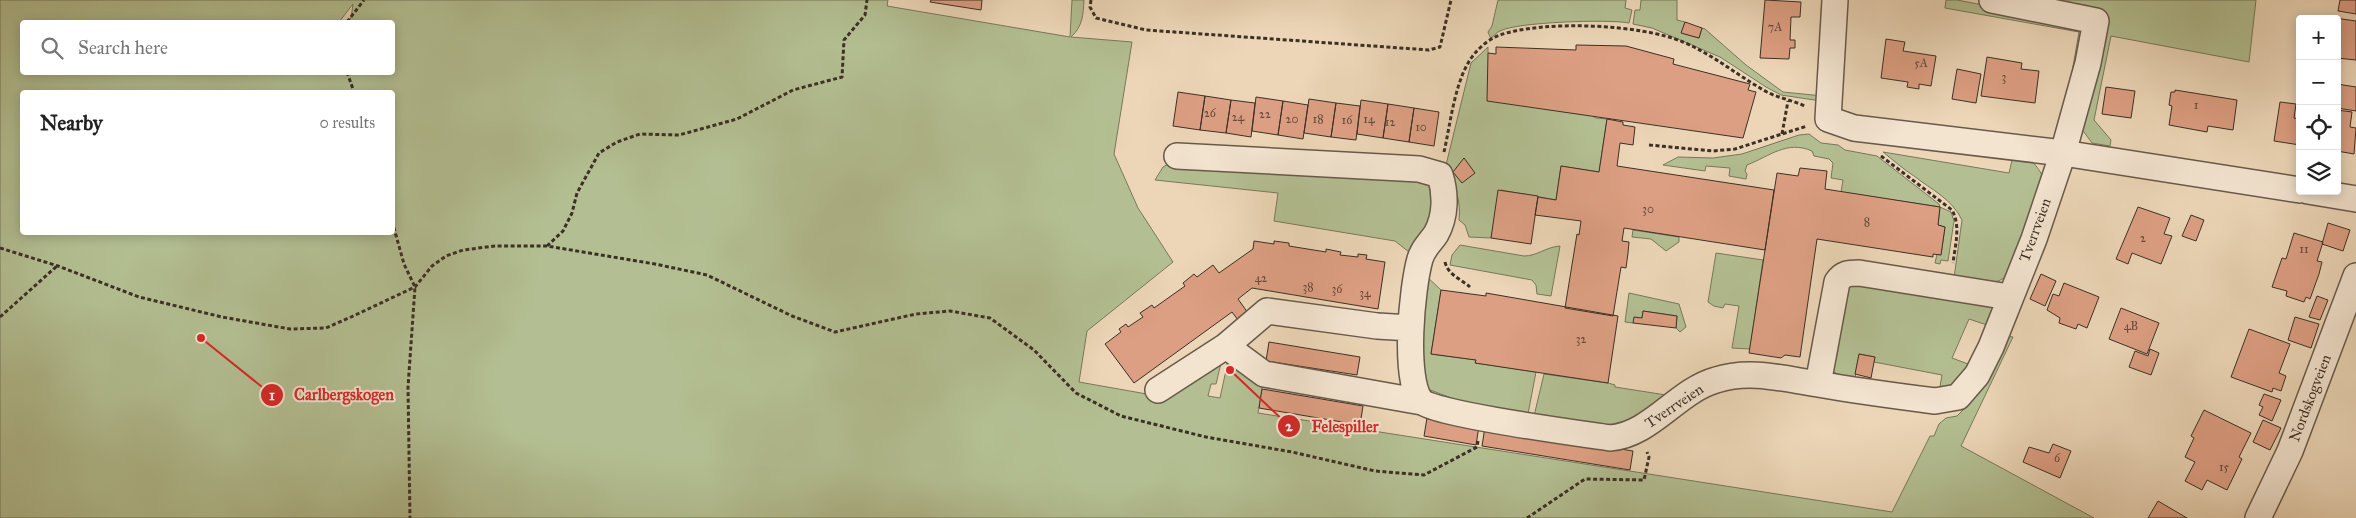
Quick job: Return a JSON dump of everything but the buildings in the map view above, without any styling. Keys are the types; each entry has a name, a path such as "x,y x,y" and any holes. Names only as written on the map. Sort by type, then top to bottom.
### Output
{"street":[{"path":"1835,0 1828,119 1854,128 2063,153 2296,189"},
{"name":"Tverrveien","path":"1226,346 1264,374 1422,402 1482,418 1610,438 1621,437 1638,430 1682,397 1705,390 1731,376 1753,375 1818,384 1933,408 1958,397 1977,375 1991,347 2034,239 2063,153 2088,63 2096,21 1992,0"},
{"path":"1177,156 1419,169 1432,171 1440,175 1445,203 1436,234 1424,248 1420,261 1411,328 1411,379 1414,390 1422,402"},
{"path":"2332,195 2356,199"},
{"path":"1818,384 1837,282 1841,276 1847,273 1859,272 2009,298"},
{"name":"Nordskogveien","path":"2258,518 2290,450 2356,276"},
{"path":"1158,390 1226,346 1267,311 1378,326 1411,328"}],"path":[{"path":"348,20 364,0"},
{"path":"548,246 563,231 572,213 577,193 599,152 617,142 640,134 679,135 737,119 793,90 842,77 844,40 864,15 866,0"},
{"path":"1091,0 1090,7 1096,18 1146,30 1429,50 1440,47 1451,0"},
{"path":"1440,175 1460,84 1468,64 1476,52 1491,38 1501,34 1546,27 1600,26 1620,27 1658,35 1681,42 1720,60 1765,91 1788,101 1782,134 1767,139 1735,149 1713,151 1649,145"},
{"path":"348,75 353,90"},
{"path":"1879,155 1952,210 1956,217 1958,228 1950,289"},
{"path":"395,232 404,264 414,286 408,387 410,518"},
{"path":"1436,234 1444,247 1446,268 1470,287"},
{"path":"0,248 58,266 139,297 222,317 290,329 326,328 414,286 432,266 446,256 463,250 495,246 548,246 707,275 792,316 835,332 924,313 950,311 990,318 1034,350 1076,393 1121,416 1206,437 1292,452 1375,472 1424,475 1454,460 1477,447 1482,418"},
{"path":"0,317 58,266"},
{"path":"1527,518 1585,479 1644,480 1649,457 1638,430"}],"green space":[{"path":"0,0 888,0 887,6 1070,37 1072,0 1084,0 1080,24 1071,37 1132,42 1114,154 1138,208 1173,262 1087,331 1079,382 1158,396 1222,359 1216,384 1211,384 1208,396 1220,398 1228,361 1257,380 1262,389 1258,413 1892,512 1930,436 1934,436 1939,424 1946,418 1957,416 1976,397 2007,336 2013,337 1961,446 2094,518 0,518"},
{"path":"1498,0 1626,0 1625,8 1632,10 1629,23 1584,21 1524,25 1500,31 1491,39 1488,32 1492,26"},
{"path":"1641,0 1677,0 1677,20 1685,22 1682,33 1699,38 1702,28 1705,29 1746,65 1783,92 1823,96 1821,101 1781,95 1720,57 1652,28 1633,24 1635,10 1640,10"},
{"path":"1946,0 1957,0 2087,25 2065,113 2079,32 1945,8"},
{"path":"2016,0 2256,0 2249,62 2111,36 2094,120 2111,140 2110,146 2092,143 2081,128 2097,34"},
{"path":"1488,47 1488,53 1596,118 1607,119 1599,172 1561,166 1556,200 1501,190 1491,238 1469,237 1465,225 1459,220 1457,193 1445,169 1471,63"},
{"path":"1809,134 1821,143 1838,145 1845,150 1877,156 1939,204 1940,207 1841,192 1843,180 1831,178 1833,163 1829,159 1814,156 1812,151 1803,148 1795,147 1779,150 1747,165 1745,171 1747,174 1746,179 1729,176 1730,168 1706,166 1705,171 1663,165 1678,157 1713,158 1742,154 1799,135"},
{"path":"1883,152 2009,173 2013,156 2031,161 2043,177 2037,200 2007,275 1996,282 1989,283 1954,278 1962,220 1953,206"},
{"path":"1170,163 1421,178 1429,186 1437,207 1414,256 1395,241 1274,221 1278,193 1155,180 1163,167"},
{"path":"1940,207 1951,212 1954,221 1948,261 1941,260 1940,264 1935,263 1937,254 1941,255 1945,227 1938,225"},
{"path":"1633,230 1679,237 1679,242 1666,251 1651,239 1632,237"},
{"path":"1460,245 1524,256 1560,246 1551,296 1537,294 1536,285 1532,280 1450,265 1452,255"},
{"path":"1716,253 1763,260 1750,349 1732,348 1739,306 1725,304 1723,308 1708,302"},
{"path":"1424,274 1441,290 1431,354 1476,360 1476,363 1536,372 1528,414 1470,405 1425,388 1419,361"},
{"path":"1846,283 1995,304 1987,325 1969,319 1952,358 1968,364 1955,387 1939,392 1942,375 1874,362 1875,357 1859,354 1855,378 1843,377 1832,371"},
{"path":"1629,293 1679,304 1686,327 1680,332 1676,328 1677,316 1643,311 1642,318 1633,323 1625,322"},
{"path":"1544,374 1608,383 1615,385 1615,387 1666,395 1648,416 1605,428 1534,416"}],"place":[{"name":"Carlbergskogen","path":"201,338"},
{"name":"Felespiller","path":"1230,370"}]}
